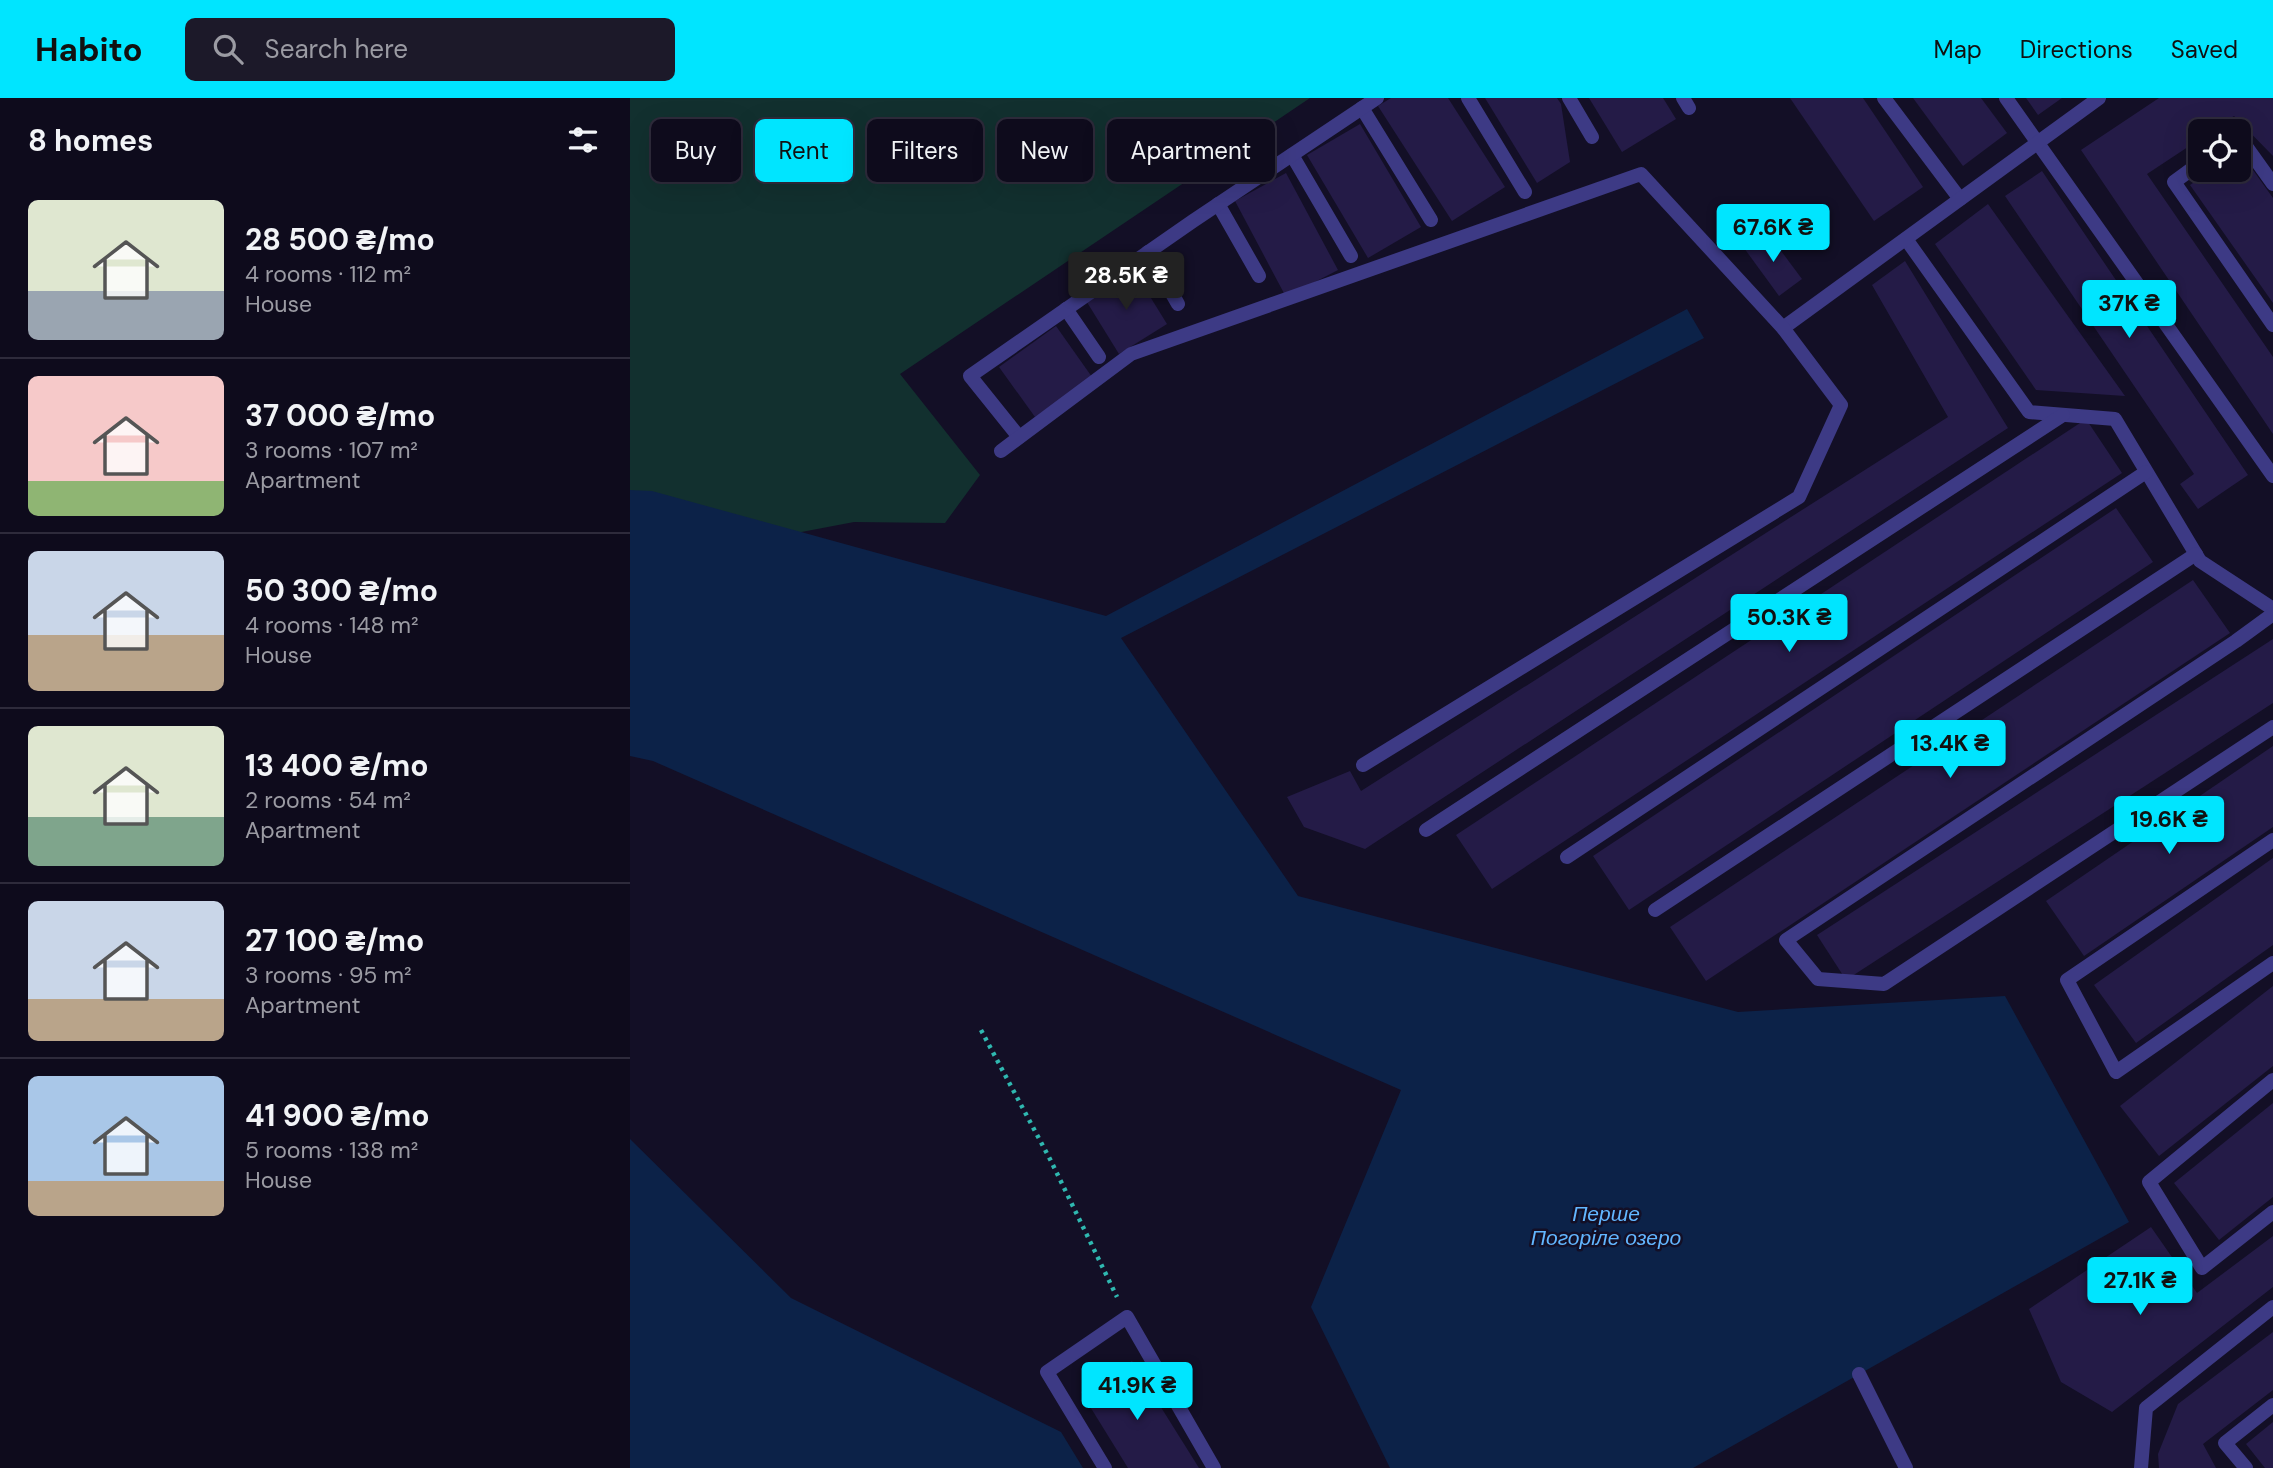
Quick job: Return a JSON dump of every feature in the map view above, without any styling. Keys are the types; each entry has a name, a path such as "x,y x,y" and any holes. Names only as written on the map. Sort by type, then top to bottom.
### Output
{"lane":[{"path":"1019,437 970,376 1377,98"},
{"path":"1468,98 1525,192"},
{"path":"1569,98 1592,137"},
{"path":"1884,98 1960,199"},
{"path":"2006,98 2273,476"},
{"path":"1783,328 2099,98"},
{"path":"1362,108 1430,220"},
{"path":"2251,153 2273,184"},
{"path":"1292,155 1351,256"},
{"path":"2188,172 2174,182 2273,325"},
{"path":"1001,451 1131,354 1641,174 1783,328 1841,405 1799,497 1363,765"},
{"path":"1219,204 1259,276"},
{"path":"1906,239 2029,412 2115,419 2200,561 2273,611 2236,641 1786,940 1818,979 1884,984 2273,727"},
{"path":"1148,252 1178,304"},
{"path":"1066,309 1099,357"},
{"path":"1426,830 2063,415"},
{"path":"1567,857 2146,472"},
{"path":"1655,910 2196,554"},
{"path":"2273,840 2067,980 2116,1072 2273,963"},
{"path":"2273,1080 2149,1182 2202,1268 2273,1212"},
{"path":"2141,1468 2146,1408 2273,1307"},
{"path":"1105,1468 1047,1372 1127,1317 1214,1468"},
{"path":"1859,1374 1906,1468"},
{"path":"2246,1468 2225,1443 2273,1405"}],"path":[{"path":"981,1030 1051,1161 1127,1317"}],"green space":[{"path":"630,98 1310,98 1275,122 1275,119 1107,119 1107,182 1185,182 900,374 980,475 945,523 854,522 686,554 630,537"}],"water":[{"name":"Перше Погоріле озеро","path":"1687,309 1704,338 1121,638 1298,896 1738,1012 2005,996 2129,1222 1693,1468 1390,1468 1311,1307 1401,1090 653,761 630,756 630,490 652,491 1106,616"},
{"path":"630,1139 791,1298 1061,1432 1083,1468 630,1468"}],"building":[{"path":"1391,98 1448,98 1505,187 1452,221 1378,106"},
{"path":"1485,98 1557,98 1561,104 1570,162 1537,183"},
{"path":"1589,98 1663,98 1676,119 1622,152"},
{"path":"1790,98 1863,98 1923,187 1874,221"},
{"path":"1913,98 1981,98 2007,133 1963,166"},
{"path":"2026,98 2062,98 2038,115"},
{"path":"2159,98 2273,98 2273,156 2251,133 2251,119 2237,119 2234,116 2229,119 2188,119 2188,147 2147,174 2273,357 2273,434 2081,150"},
{"path":"1360,124 1421,227 1368,258 1307,155"},
{"path":"2251,167 2273,198 2273,303 2190,185 2194,182 2251,182"},
{"path":"2042,171 2248,475 2198,509 2180,484 2194,474 2005,196"},
{"path":"1286,173 1338,270 1286,297 1235,201 1270,182 1275,182 1275,179"},
{"path":"1988,204 2125,396 2036,390 1935,244"},
{"path":"1767,232 1802,279 1779,296 1744,248"},
{"path":"1905,261 2008,428 1365,849 1304,827 1287,797 1350,771 1361,791 1948,417 1872,285"},
{"path":"1133,269 1167,324 1119,354 1085,299"},
{"path":"1056,326 1092,377 1035,417 999,367"},
{"path":"2086,419 2122,473 1492,889 1456,835"},
{"path":"2116,508 2153,562 1629,910 1593,856"},
{"path":"2193,580 2230,633 1706,981 1670,927"},
{"path":"2273,639 2273,703 1846,980 1817,935"},
{"path":"2273,746 2273,827 2084,956 2046,901"},
{"path":"2273,858 2273,945 2136,1043 2094,985"},
{"path":"2273,986 2273,1066 2159,1156 2120,1106"},
{"path":"2273,1103 2273,1197 2219,1240 2174,1183"},
{"path":"2151,1227 2197,1293 2273,1236 2273,1287 2112,1412 2061,1382 2029,1309"},
{"path":"2273,1332 2273,1390 2203,1444 2216,1468 2159,1468 2158,1454 2178,1404"},
{"path":"1132,1361 1199,1468 1128,1468 1081,1392"},
{"path":"2273,1422 2273,1468 2265,1468 2246,1444"}]}
